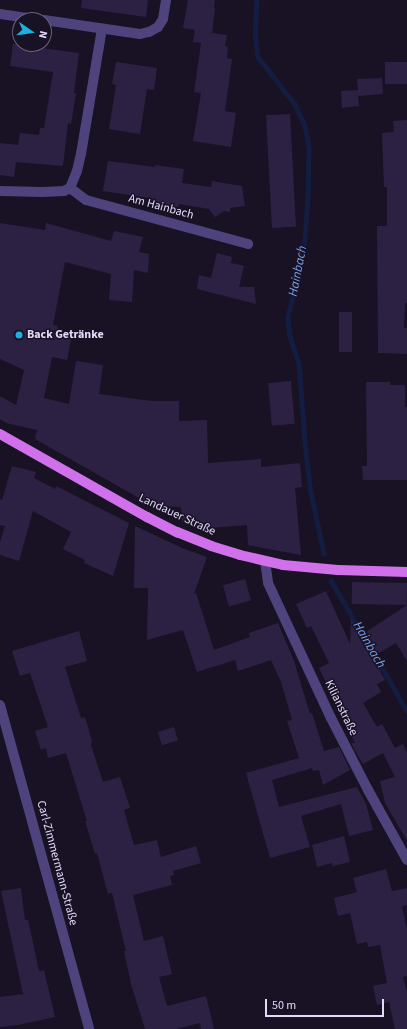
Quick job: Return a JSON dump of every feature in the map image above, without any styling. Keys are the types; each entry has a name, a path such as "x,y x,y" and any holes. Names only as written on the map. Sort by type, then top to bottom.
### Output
{"main road":[{"name":"Landauer Straße","path":"0,434 177,532 211,546 265,561 317,568 407,572"}],"street":[{"path":"52,21 140,34 149,32 158,27 163,19 166,0"},
{"path":"0,14 12,16"},
{"path":"0,191 43,192 64,191 70,188 81,154 102,29"},
{"name":"Am Hainbach","path":"70,188 86,200 248,244"},
{"name":"Kilianstraße","path":"265,561 268,583 331,718 368,790 407,860"},
{"name":"Carl-Zimmermann-Straße","path":"0,705 2,718 89,1029"}],"building":[{"path":"82,0 148,0 146,17 81,8"},
{"path":"188,0 215,0 212,33 227,35 225,46 228,47 227,58 232,59 225,111 236,113 231,147 193,141 201,93 194,92 201,43 193,42 195,30 183,28"},
{"path":"52,49 79,53 74,93 76,93 71,124 68,123 63,166 16,162 14,177 0,175 0,143 18,145 20,133 39,135 40,128 44,128 53,72 10,66 12,51 52,52"},
{"path":"116,62 157,68 154,90 147,89 140,134 109,129 116,85 112,84"},
{"path":"385,62 407,62 407,84 385,84"},
{"path":"382,78 383,94 358,96 359,106 342,108 341,91 358,90 357,79"},
{"path":"290,114 296,227 272,228 266,115"},
{"path":"407,120 407,303 405,303 404,328 407,328 407,354 378,353 377,226 387,226 387,187 384,187 382,133 394,132 393,121"},
{"path":"108,161 184,169 182,183 211,187 212,181 242,186 245,206 230,208 230,212 224,211 215,217 209,209 179,204 178,207 149,203 150,198 103,191"},
{"path":"0,223 45,230 46,223 111,241 114,231 143,237 139,252 149,254 148,273 134,270 132,302 109,300 111,274 65,262 53,325 58,326 56,336 71,339 67,360 52,357 44,398 69,404 76,361 103,365 99,394 152,401 179,401 179,421 207,420 208,463 261,459 261,467 300,463 302,487 295,488 301,555 248,545 247,525 198,529 182,522 181,507 153,506 35,439 37,430 6,423 0,419 0,396 16,405 24,370 0,359"},
{"path":"217,253 232,257 231,263 244,266 239,287 254,287 256,304 197,289 199,275 211,278"},
{"path":"339,312 352,312 352,352 339,352"},
{"path":"291,381 295,424 272,426 268,383"},
{"path":"366,382 390,382 390,385 405,385 405,407 407,407 407,480 363,480 362,466 367,466"},
{"path":"12,466 36,472 34,478 55,489 56,486 129,523 113,576 84,563 85,560 63,549 71,532 33,511 19,561 0,555 0,542 5,526 0,525 0,499 2,500"},
{"path":"135,526 182,548 207,557 194,594 196,593 214,650 250,637 249,633 278,623 294,661 310,714 312,713 324,751 339,747 350,770 323,785 319,770 313,771 312,768 272,780 279,807 357,787 366,804 373,830 349,836 341,804 301,816 310,847 270,858 246,773 299,758 287,721 292,720 281,682 271,660 238,671 235,660 197,672 183,630 147,640 148,588 134,588"},
{"path":"245,579 251,600 229,606 223,585"},
{"path":"352,582 407,583 407,605 352,604"},
{"path":"326,591 350,644 351,618 360,636 407,605 407,661 396,643 372,657 385,680 377,684 381,692 363,703 377,727 382,724 395,748 403,744 407,753 407,841 385,803 380,781 395,777 383,753 363,764 355,751 351,743 355,743 319,668 329,663 311,626 307,628 296,604"},
{"path":"79,631 87,661 65,667 81,718 85,717 92,741 91,745 103,782 120,777 130,808 124,810 134,845 157,840 161,857 196,846 201,863 173,871 174,875 170,876 172,885 133,895 144,941 163,936 172,974 159,977 167,1006 206,996 214,1029 201,1029 200,1023 175,1029 145,1029 131,984 124,951 126,951 112,893 108,894 97,853 95,854 85,821 87,821 66,753 48,758 46,748 41,750 35,731 48,727 30,673 20,676 12,651"},
{"path":"174,727 178,740 162,745 158,732"},
{"path":"344,836 350,862 333,866 332,863 317,867 312,845"},
{"path":"386,869 392,891 407,888 407,905 402,906 407,929 407,976 403,977 407,993 407,1029 395,1029 389,1002 377,1005 373,986 387,983 380,945 368,947 367,942 357,944 350,913 338,916 334,898 357,892 353,878"},
{"path":"21,888 25,920 28,920 39,971 44,970 55,1017 18,1025 0,1027 0,997 23,994 1,891"}],"waterway":[{"name":"Hainbach","path":"257,0 255,34 258,57 295,104 305,125 309,147 308,198 304,252 288,317 290,336 299,363 310,487 324,554"},
{"name":"Hainbach","path":"331,580 365,639"},
{"name":"Hainbach","path":"372,650 407,711"}],"place":[{"name":"Back Getränke","path":"19,335"}]}
